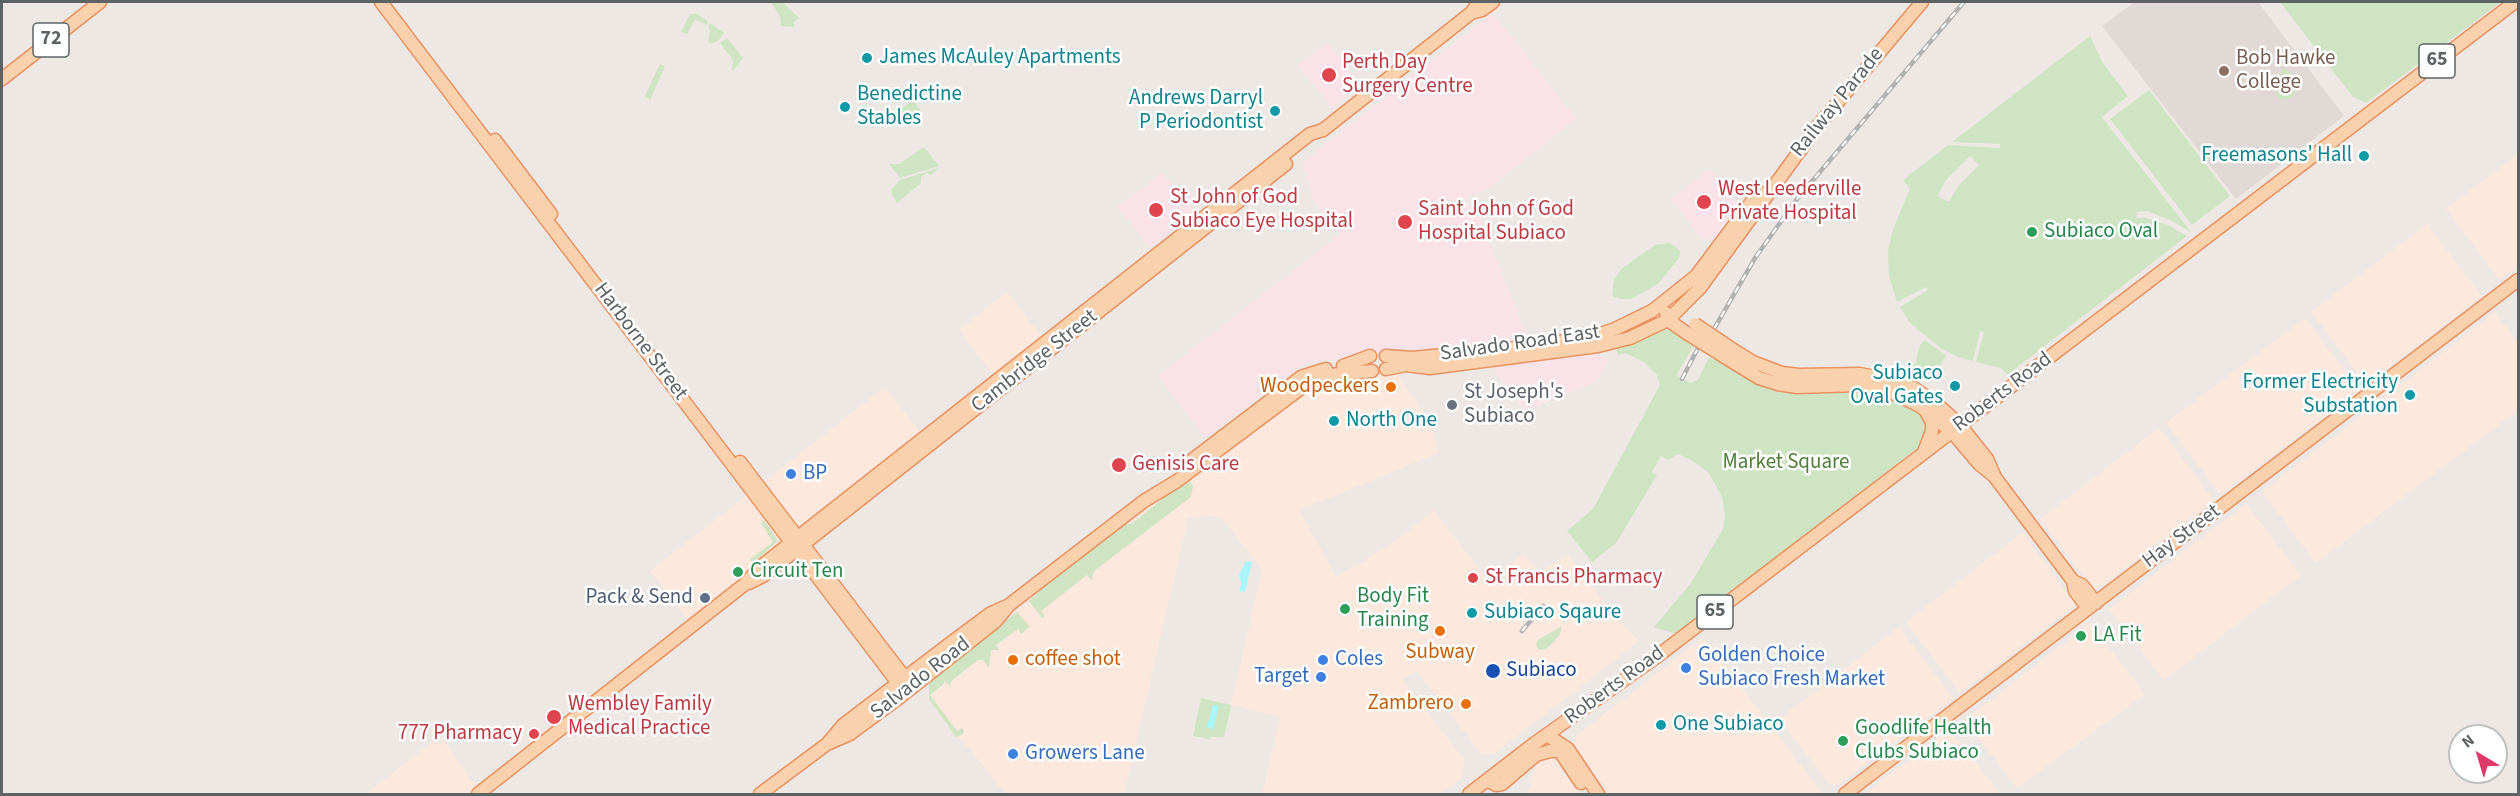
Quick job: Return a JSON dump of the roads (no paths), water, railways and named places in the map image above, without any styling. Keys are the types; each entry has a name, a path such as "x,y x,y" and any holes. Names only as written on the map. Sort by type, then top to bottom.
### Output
{"main road":[{"name":"72","path":"2,79 100,2"},
{"name":"Harborne Street","path":"381,2 797,544"},
{"name":"Harborne Street","path":"390,2 901,681"},
{"name":"Cambridge Street","path":"478,795 745,584 764,576 797,544 1301,142 1310,135 1319,133 1471,13 1479,2"},
{"name":"Cambridge Street","path":"1471,13 1482,10 1493,2"},
{"name":"Railway Parade","path":"1704,266 1827,102 1912,2"},
{"name":"Railway Parade","path":"1672,316 1700,288 1817,127 1922,2"},
{"name":"Roberts Road","path":"1469,795 1547,735 1655,658 2515,2"},
{"name":"Salvado Road East","path":"1386,362 1517,348 1592,337 1636,320 1662,304 1690,282 1704,266"},
{"name":"Hay Street","path":"1845,795 2518,280"},
{"path":"1662,304 1672,316 1726,352 1758,378 1797,387 1858,385 1886,390 1920,406 1956,429"},
{"name":"Salvado Road East","path":"1386,362 1430,368 1598,346 1630,339 1672,316"},
{"path":"1726,352 1759,365 1799,375 1860,374 1899,382 1928,397 1956,429 1979,465 1994,476 2073,581 2082,585 2092,606"},
{"path":"1377,353 1386,362 1379,373 1372,370 1329,375 1311,382 1177,481 1144,501 1172,475 1301,377 1318,370 1356,363 1377,353"},
{"path":"1370,357 1368,364 1372,370"},
{"path":"1920,406 1932,422 1932,431 1924,453"},
{"name":"Salvado Road","path":"760,795 827,744 843,725 991,613 1008,605 1144,501"},
{"name":"Salvado Road","path":"827,744 850,734 896,700 996,621 1008,605"},
{"path":"1547,735 1590,795"},
{"path":"1547,735 1568,750 1598,795"},
{"path":"1487,780 1496,785 1502,784 1536,755 1560,751"}],"water":[{"path":"1246,561 1252,562 1245,592 1240,591 1239,575"},
{"path":"1213,705 1219,706 1213,729 1207,727"}],"railway":[{"path":"1714,329 1755,258 1797,199 1964,2"},
{"path":"1682,379 1697,350"},
{"path":"1522,631 1543,606"}],"place":[{"name":"James McAuley Apartments","path":"867,58"},
{"name":"Bob Hawke College","path":"2224,71"},
{"name":"Perth Day Surgery Centre","path":"1329,75"},
{"name":"Benedictine Stables","path":"845,107"},
{"name":"Andrews Darryl P Periodontist","path":"1275,111"},
{"name":"Freemasons' Hall","path":"2364,156"},
{"name":"West Leederville Private Hospital","path":"1704,202"},
{"name":"St John of God Subiaco Eye Hospital","path":"1156,210"},
{"name":"Saint John of God Hospital Subiaco","path":"1405,222"},
{"name":"Subiaco Oval","path":"2032,232"},
{"name":"Subiaco Oval Gates","path":"1955,386"},
{"name":"Woodpeckers","path":"1391,387"},
{"name":"Former Electricity Substation","path":"2410,395"},
{"name":"St Joseph's Subiaco","path":"1452,405"},
{"name":"North One","path":"1334,421"},
{"name":"Genisis Care","path":"1119,465"},
{"name":"BP","path":"791,474"},
{"name":"Circuit Ten","path":"738,572"},
{"name":"St Francis Pharmacy","path":"1473,578"},
{"name":"Pack & Send","path":"705,598"},
{"name":"Body Fit Training","path":"1345,609"},
{"name":"Subiaco Sqaure","path":"1472,613"},
{"name":"Subway","path":"1440,631"},
{"name":"LA Fit","path":"2081,636"},
{"name":"coffee shot","path":"1013,660"},
{"name":"Coles","path":"1323,660"},
{"name":"Golden Choice Subiaco Fresh Market","path":"1686,668"},
{"name":"Subiaco","path":"1493,671"},
{"name":"Target","path":"1321,677"},
{"name":"Zambrero","path":"1466,704"},
{"name":"Wembley Family Medical Practice","path":"554,717"},
{"name":"One Subiaco","path":"1661,725"},
{"name":"777 Pharmacy","path":"534,734"},
{"name":"Goodlife Health Clubs Subiaco","path":"1843,741"},
{"name":"Growers Lane","path":"1013,754"}],"park label":[{"name":"Market Square","path":"1786,463"}]}
